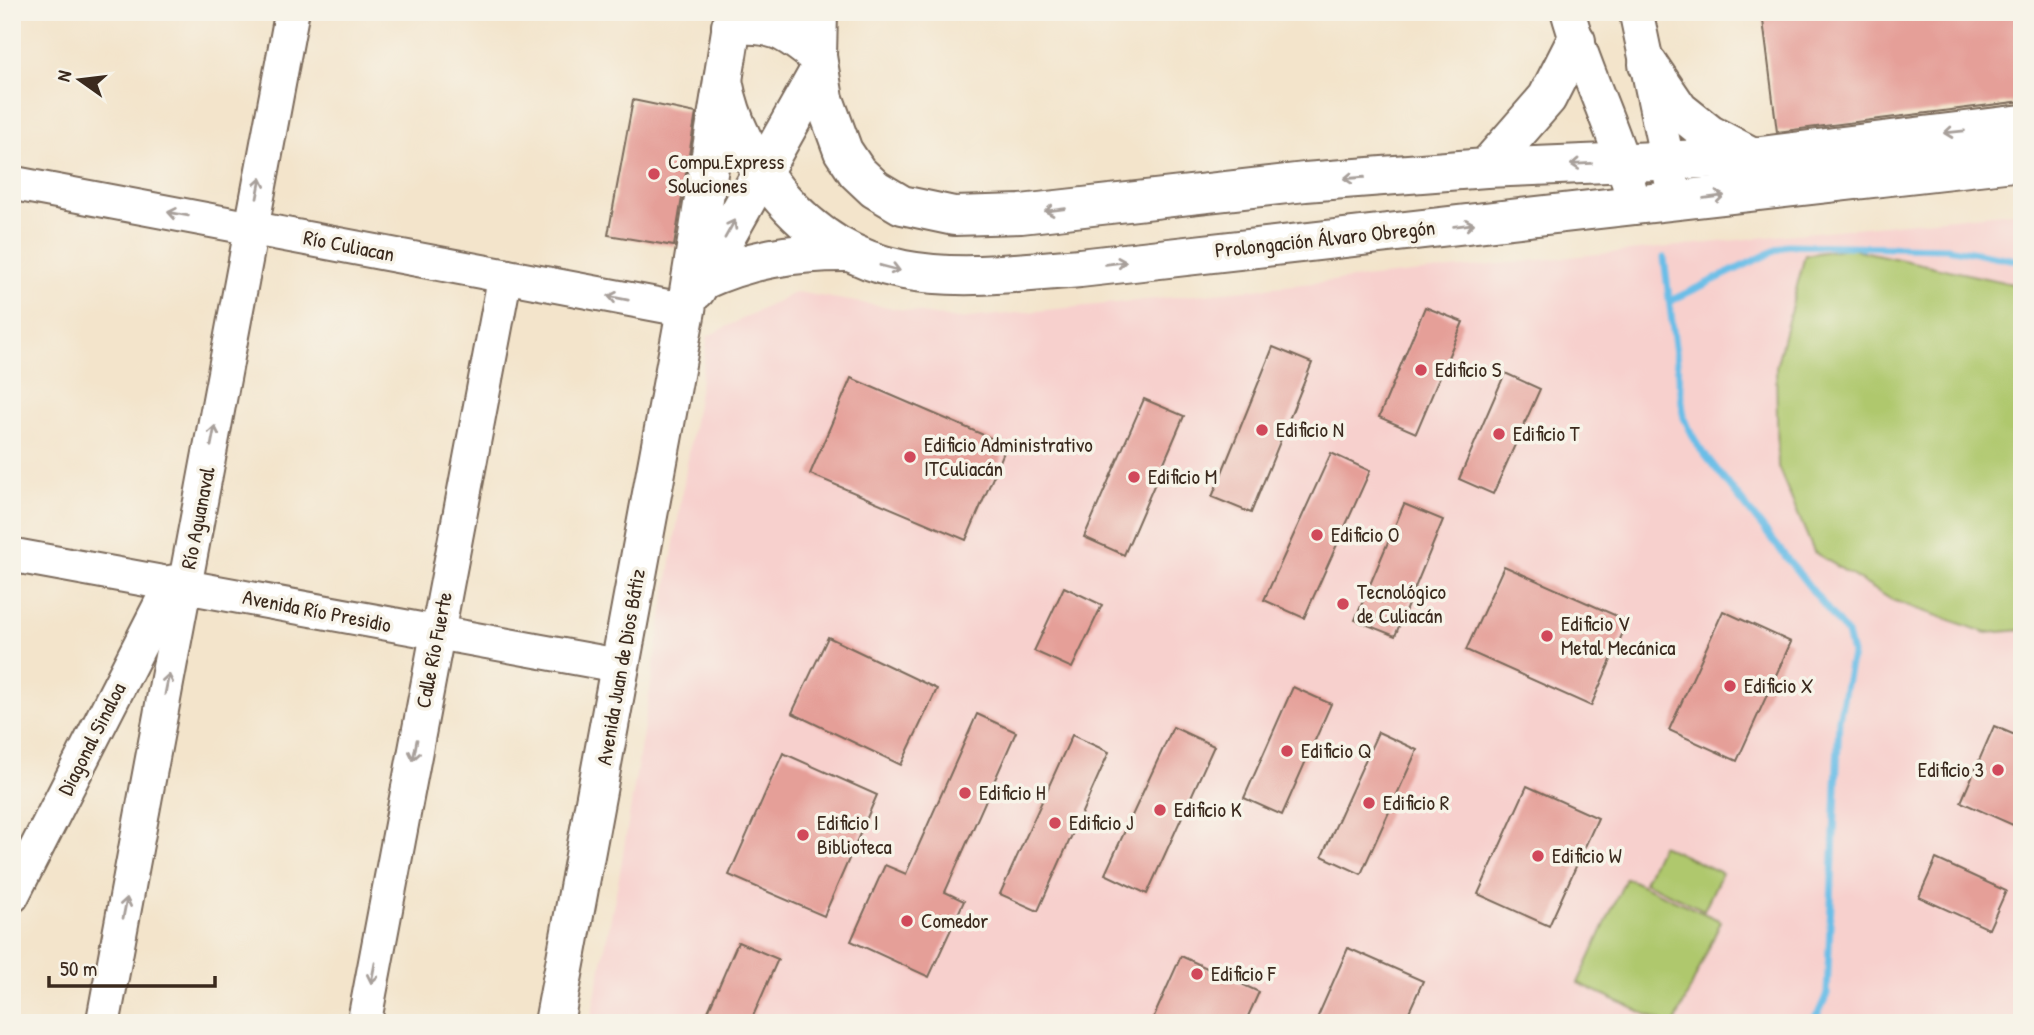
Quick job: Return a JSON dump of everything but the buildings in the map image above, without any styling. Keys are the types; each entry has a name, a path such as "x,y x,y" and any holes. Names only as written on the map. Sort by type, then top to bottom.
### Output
{"main road":[{"path":"818,12 818,65 831,124 857,173 875,190 902,205 954,216 1009,215 1292,183 1486,168 1753,157 2022,124"},
{"path":"732,19 775,28 793,36 818,65"},
{"name":"Avenida Juan de Dios Bátiz","path":"554,1023 693,296 732,19"},
{"path":"1486,168 1547,98 1572,27"},
{"path":"1648,64 1679,110 1709,134 1753,157"},
{"name":"Avenida Juan de Dios Bátiz","path":"693,296 763,175 818,65"},
{"name":"Prolongación Álvaro Obregón","path":"723,81 734,124 763,175 806,222 846,252 908,273 964,277 1080,268 1173,255 1676,202 2022,161"},
{"path":"693,296 735,266 771,256 846,252"}],"street":[{"name":"Río Aguanaval","path":"103,1023 178,584 252,228 292,12"},
{"path":"1636,12 1676,202"},
{"path":"1572,27 1623,162 1634,206"},
{"name":"Río Culiacan","path":"12,183 505,276 693,296"},
{"name":"Calle Río Fuerte","path":"364,1023 505,276"},
{"name":"Avenida Río Presidio","path":"12,555 178,584 437,635 621,666"},
{"name":"Diagonal Sinaloa","path":"12,896 178,584"}],"shaded area":[{"name":"Tecnológico de Culiacán","path":"2022,211 2022,1023 590,1023 620,872 708,336 796,292 958,319"}],"green space":[{"path":"1848,248 2022,286 2022,630 1987,633 1892,600 1814,552 1778,467 1776,367 1805,255"},
{"path":"1661,845 1722,873 1704,910 1644,882"},
{"path":"1626,878 1721,921 1675,1023 1665,1023 1578,983"}],"waterway":[{"path":"1670,301 1787,245 1947,248 2022,261"},
{"path":"1664,258 1684,418 1698,446 1847,634 1852,654 1839,719 1827,994 1819,1012 1810,1023"}],"place":[{"name":"Compu.Express Soluciones","path":"654,174"},
{"name":"Edificio S","path":"1421,370"},
{"name":"Edificio N","path":"1262,430"},
{"name":"Edificio T","path":"1499,434"},
{"name":"Edificio Administrativo ITCuliacán","path":"910,457"},
{"name":"Edificio M","path":"1134,477"},
{"name":"Edificio O","path":"1317,535"},
{"name":"Tecnológico de Culiacán","path":"1343,604"},
{"name":"Edificio V Metal Mecánica","path":"1547,636"},
{"name":"Edificio X","path":"1730,686"},
{"name":"Edificio Q","path":"1287,751"},
{"name":"Edificio 3","path":"1998,770"},
{"name":"Edificio H","path":"965,793"},
{"name":"Edificio R","path":"1369,803"},
{"name":"Edificio K","path":"1160,810"},
{"name":"Edificio J","path":"1055,823"},
{"name":"Edificio I Biblioteca","path":"803,835"},
{"name":"Edificio W","path":"1538,856"},
{"name":"Comedor","path":"907,921"},
{"name":"Edificio F","path":"1197,974"}]}
